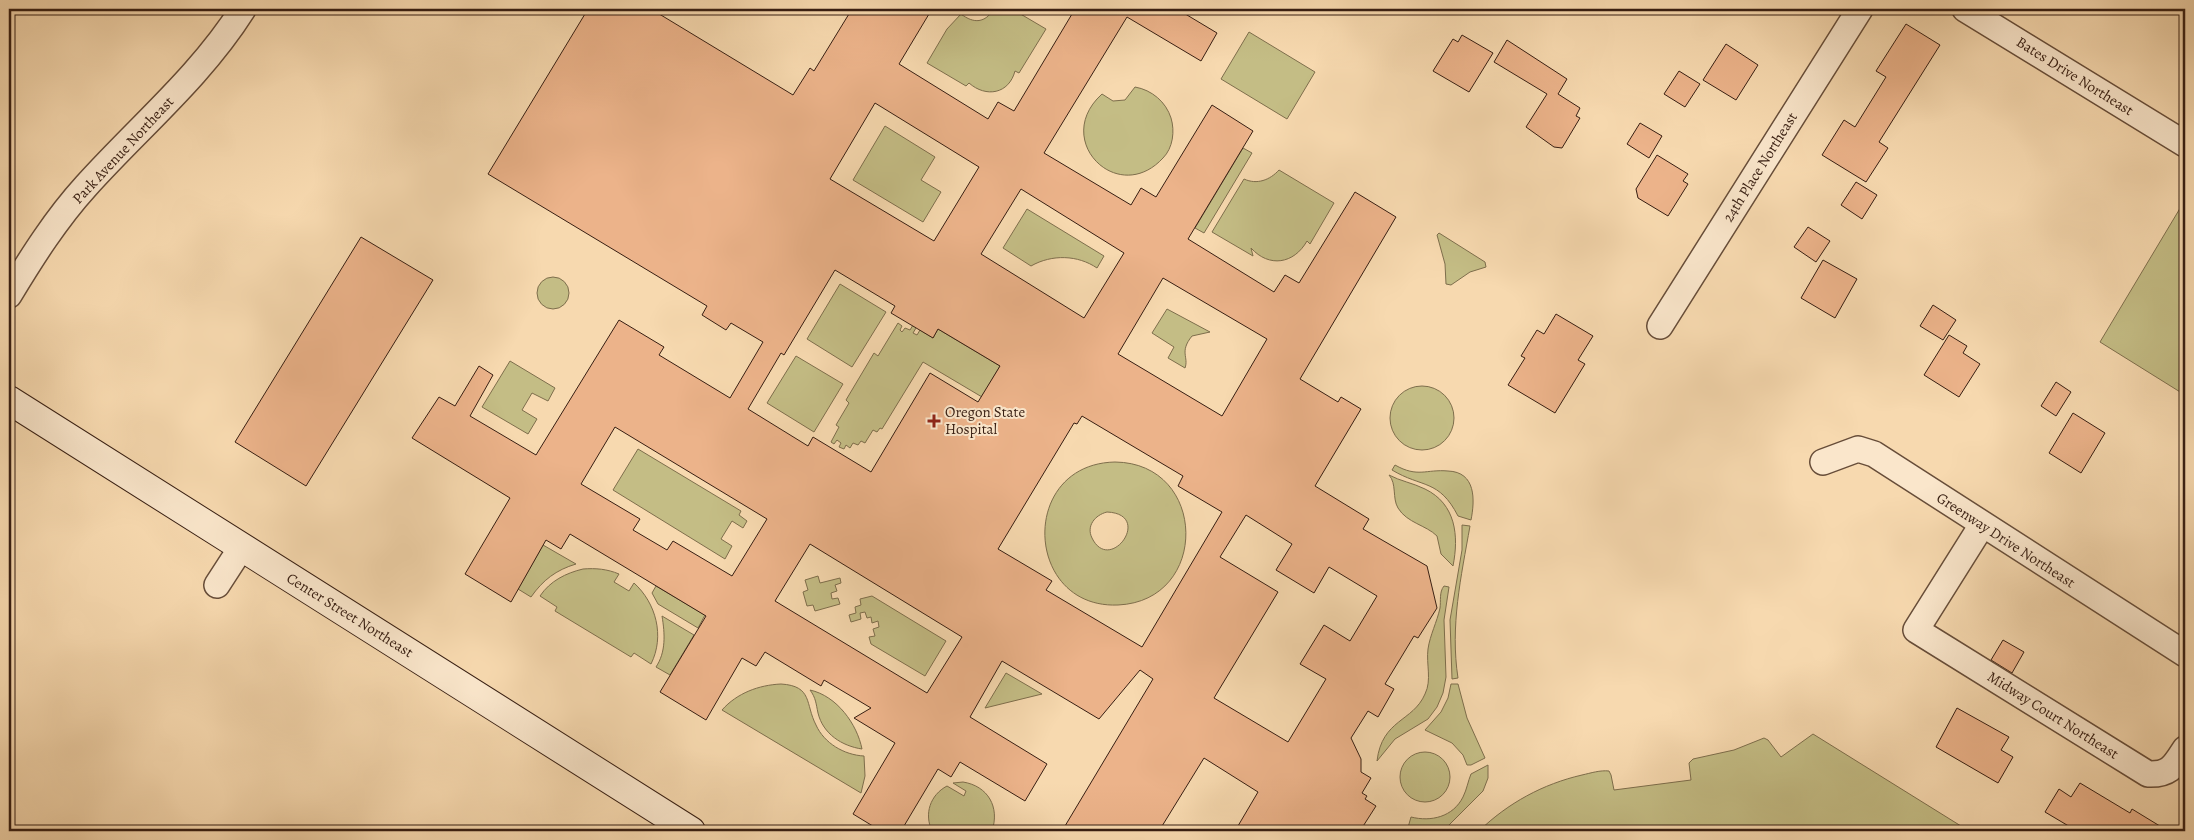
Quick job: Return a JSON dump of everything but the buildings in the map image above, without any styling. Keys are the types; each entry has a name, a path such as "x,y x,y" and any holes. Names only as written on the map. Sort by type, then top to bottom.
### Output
{"main road":[{"name":"Center Street Northeast","path":"9,400 691,831"}],"street":[{"name":"Park Avenue Northeast","path":"9,295 50,230 86,186 197,72 226,36 243,9"},
{"name":"24th Place Northeast","path":"1660,326 1860,9"},
{"name":"Bates Drive Northeast","path":"1965,9 2185,144"},
{"name":"Greenway Drive Northeast","path":"1823,462 1858,449 1874,454 2185,654"},
{"name":"Midway Court Northeast","path":"1982,525 1916,630 2148,774 2159,775 2168,772 2185,749"},
{"path":"217,585 241,548"}],"shaded area":[{"path":"994,9 1012,9 1046,29 1019,73 1015,71 1008,85 996,91 983,91 969,83 966,86 927,63 947,29 961,14 975,21 987,17"},
{"path":"1249,32 1315,72 1287,119 1221,79"},
{"path":"1135,87 1153,94 1162,102 1169,112 1173,134 1169,149 1163,158 1145,171 1127,175 1110,171 1096,162 1087,147 1084,130 1088,112 1102,94 1113,101 1125,100"},
{"path":"885,126 935,157 921,180 941,192 923,222 853,180"},
{"path":"1243,148 1252,153 1204,233 1195,228"},
{"path":"1279,170 1334,203 1310,244 1307,241 1302,249 1288,259 1273,261 1266,259 1251,248 1253,256 1212,232 1244,179 1254,182 1263,180"},
{"path":"2185,200 2185,395 2100,342"},
{"path":"1027,209 1104,256 1097,268 1073,258 1048,259 1031,266 1003,248"},
{"path":"1439,233 1485,262 1486,267 1470,272 1451,285 1446,284 1445,264 1437,235"},
{"path":"553,277 564,282 569,293 564,304 553,309 542,304 537,293 542,282"},
{"path":"840,284 886,312 852,367 807,339"},
{"path":"1167,309 1210,332 1192,336 1185,350 1185,368 1168,358 1174,347 1152,333"},
{"path":"898,323 902,326 900,330 902,332 905,328 910,330 913,325 916,328 913,333 917,335 920,330 933,338 938,329 1000,366 982,397 923,362 882,429 880,428 877,432 873,430 865,443 861,441 858,445 853,443 850,448 846,445 844,449 839,447 841,443 837,440 834,444 831,442 839,427 836,425 849,403 846,400 874,353 878,356"},
{"path":"796,356 843,384 814,432 767,403"},
{"path":"510,361 555,388 548,401 532,393 522,410 537,419 528,434 482,407"},
{"path":"1422,386 1440,392 1448,400 1454,418 1448,436 1440,444 1422,450 1404,444 1396,436 1390,418 1396,400 1404,392"},
{"path":"638,449 741,511 739,515 747,521 743,528 732,521 721,539 732,546 725,559 613,490"},
{"path":"1115,462 1146,468 1168,484 1181,507 1186,532 1182,558 1169,581 1148,598 1118,605 1087,600 1064,585 1050,562 1045,536 1049,509 1061,486 1083,469","holes":["1107,512 1121,515 1127,522 1128,531 1124,540 1117,547 1109,550 1100,548 1090,534 1091,525 1095,518"]},
{"path":"1395,465 1416,472 1448,471 1464,476 1469,482 1473,496 1471,520 1458,516 1451,504 1437,490 1392,470"},
{"path":"1389,475 1425,489 1443,503 1449,512 1455,532 1456,543 1453,566 1441,554 1437,536 1428,529 1411,521 1398,508 1393,483"},
{"path":"1462,525 1470,526 1460,583 1456,621 1455,639 1458,678 1452,679 1450,620 1462,550"},
{"path":"543,545 576,564 550,576 531,597 518,589"},
{"path":"583,569 601,569 615,572 619,574 614,582 629,591 634,583 642,591 653,610 658,631 655,653 651,664 634,653 631,657 555,611 557,607 540,596 559,578"},
{"path":"818,576 820,583 840,578 841,583 835,585 837,591 831,593 832,599 838,598 840,604 815,611 813,605 807,606 803,592 808,590 805,580"},
{"path":"656,586 705,615 698,628 658,604 652,593"},
{"path":"1444,586 1449,587 1444,620 1446,677 1443,693 1437,707 1428,719 1395,739 1377,761 1380,747 1385,737 1391,729 1420,703 1427,689 1428,649 1439,613 1442,588"},
{"path":"872,596 946,641 925,676 871,644 869,637 875,636 873,629 879,627 878,621 872,623 871,617 867,618 865,612 860,613 861,619 851,622 849,615 856,613 855,607 861,605 860,599"},
{"path":"662,616 694,635 670,675 656,667 662,655 664,643"},
{"path":"1006,673 1042,694 985,708"},
{"path":"781,684 791,685 803,692 816,725 829,742 849,753 864,756 865,776 861,793 722,710 734,699 749,691"},
{"path":"1451,684 1458,684 1467,718 1485,758 1471,765 1467,765 1463,755 1452,743 1425,730 1441,712 1448,698"},
{"path":"810,690 829,698 844,712 856,730 862,749 847,745 829,733 824,727 818,713 815,698"},
{"path":"1813,734 1969,831 1479,831 1514,803 1540,789 1568,779 1596,772 1609,771 1614,790 1691,780 1689,763 1693,759 1734,750 1764,738 1768,740 1781,757"},
{"path":"1420,752 1430,752 1443,759 1450,772 1450,782 1443,795 1430,802 1420,802 1411,798 1404,791 1400,782 1400,772 1404,763 1411,756"},
{"path":"1488,765 1488,778 1483,791 1443,831 1407,831 1411,817 1434,818 1453,809 1463,797 1471,774"},
{"path":"963,782 979,788 990,799 994,814 992,831 959,831 954,828 952,831 932,831 929,812 936,794 947,786 964,796 966,791 953,783"}],"place":[{"name":"Oregon State Hospital","path":"934,421"}]}
